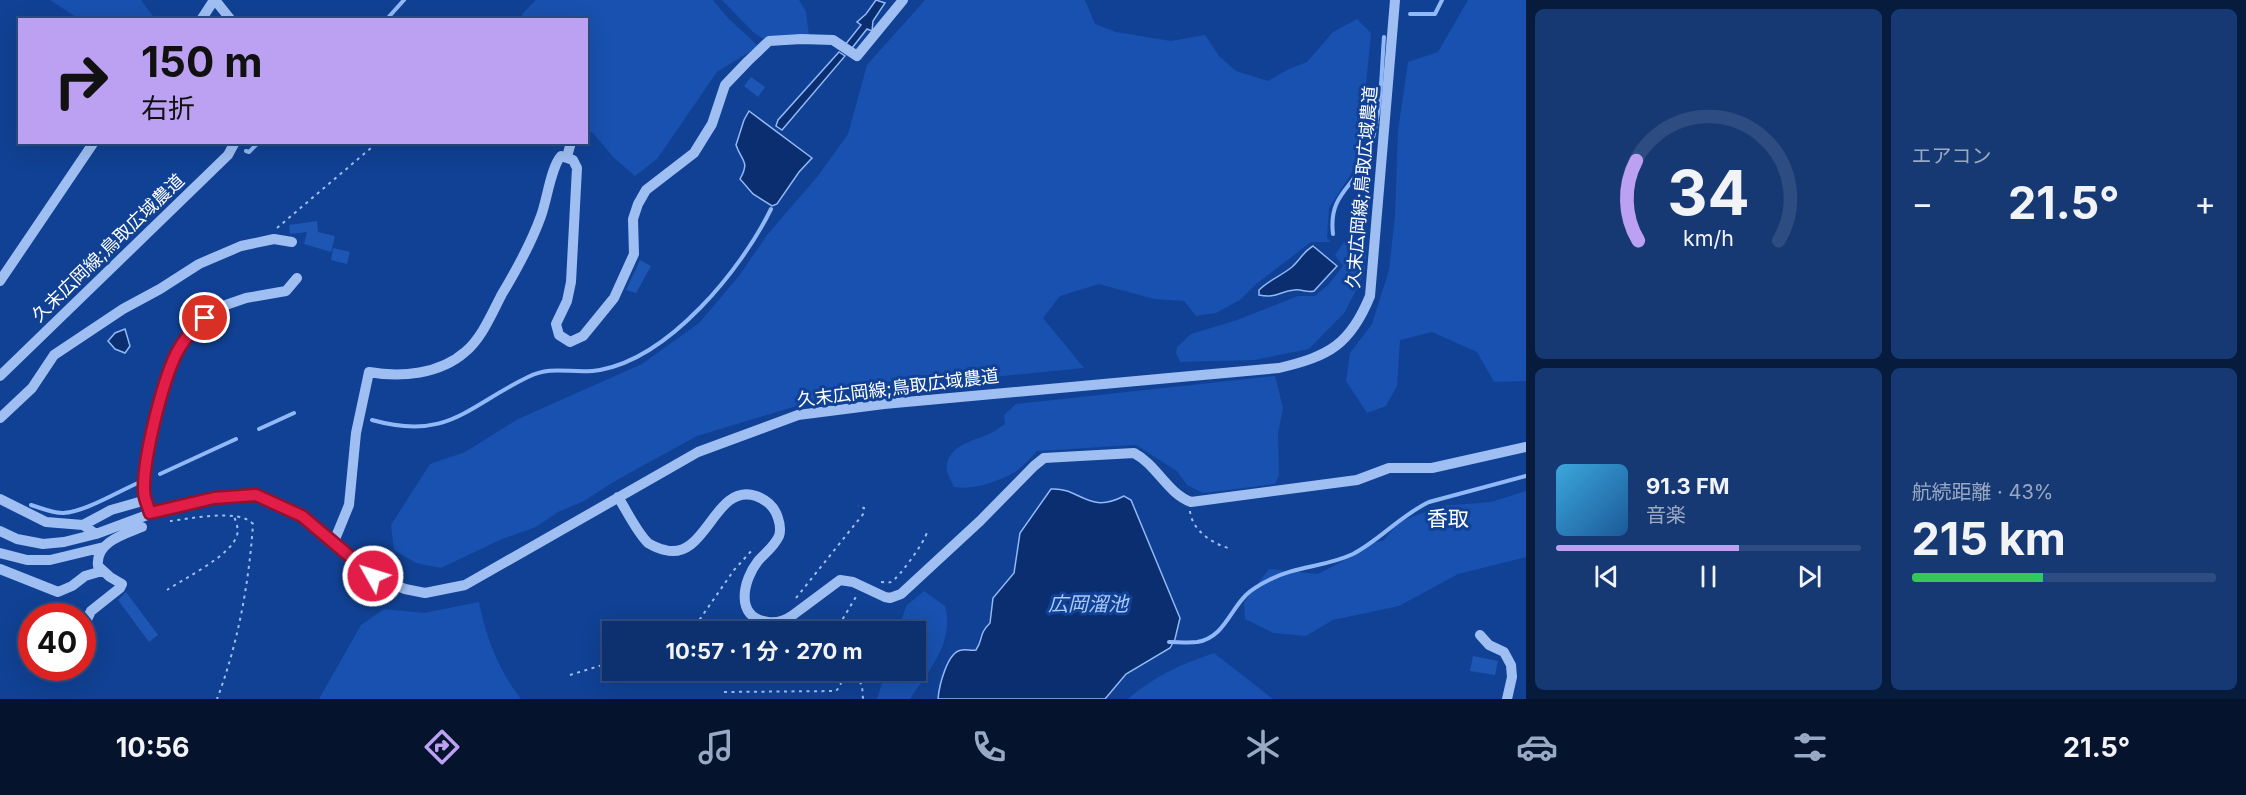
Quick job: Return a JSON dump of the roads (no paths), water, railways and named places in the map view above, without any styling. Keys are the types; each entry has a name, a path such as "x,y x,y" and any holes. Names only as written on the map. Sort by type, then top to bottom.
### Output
{"street":[{"path":"202,18 215,0 229,18"},
{"path":"333,544 348,505 356,433 369,372 407,375 449,363 466,352 480,333 529,245 549,192 557,160 561,156 573,160 577,168 571,282 567,301 556,324 559,335 570,342 583,336 614,298 634,254 633,219 646,190 694,153 712,124 725,85 748,61 768,41 801,39 832,40 857,56 903,0"},
{"name":"久末広岡線;鳥取広域農道","path":"0,531 17,539 43,544 64,542 96,534 150,513 214,498 256,495 302,516 373,576 405,589 425,593 465,585 698,452 798,415 907,402 1279,368 1324,355 1344,339 1360,321 1370,296 1395,0"},
{"path":"0,281 93,144"},
{"name":"久末広岡線;鳥取広域農道","path":"0,376 228,155 234,144"},
{"path":"567,157 570,144"},
{"path":"0,418 32,388 54,355 123,309 199,264 241,246 270,240 292,242"},
{"path":"150,513 144,491 147,463 164,388 177,353 194,328 217,308 246,298 286,291 297,278"},
{"path":"618,497 648,543 667,551 682,550 691,545 732,499 747,494 767,502 776,514 780,532 774,544 752,570 747,582 744,601 748,612 760,621 772,623 787,619 840,580 862,586 885,597 890,598 901,594 1044,458 1134,453 1146,460 1174,492 1191,502 1357,480 1389,468 1432,468 1526,447"},
{"path":"0,499 46,522 82,525 96,534"},
{"path":"82,525 111,510 146,500"},
{"path":"0,553 27,560 50,560 104,547 116,538 142,527"},
{"path":"96,607 122,584 98,566 97,560 104,547"},
{"path":"0,569 58,592 86,576 102,571"},
{"path":"1480,636 1489,645 1504,652 1511,665 1511,688 1507,699"}],"water":[{"path":"876,0 885,3 873,21 872,31 867,29 852,48 845,45 861,25 857,22"},
{"path":"839,52 845,56 782,130 776,126 778,120"},
{"path":"749,111 812,158 799,172 777,204 772,206 753,194 740,179 745,165 736,145"},
{"path":"1313,246 1337,266 1314,291 1294,290 1270,296 1259,295 1259,290 1292,267"},
{"path":"125,329 130,346 125,353 115,349 108,341 115,333"},
{"name":"広岡溜池","path":"1051,489 1070,492 1093,502 1112,501 1124,496 1131,500 1180,618 1175,639 1170,648 1126,674 1105,699 938,699 945,670 952,656 962,650 976,650 990,623 993,598 1014,573 1020,533"}],"waterway":[{"path":"388,18 404,0"},
{"path":"1410,14 1435,14 1442,0"},
{"path":"1333,234 1333,220 1338,200 1362,167 1376,127 1384,37"},
{"path":"246,151 249,152 257,144"},
{"path":"372,420 398,425 438,424 455,418 537,373 555,370 600,370 626,362 652,348 700,307 741,258 771,209"},
{"path":"259,429 294,413"},
{"path":"160,474 236,439"},
{"path":"1169,642 1206,640 1219,630 1240,602 1257,587 1279,575 1332,562 1353,554 1429,502 1526,476"},
{"path":"31,505 55,512 72,512 138,483"}],"district":[{"name":"香取","path":"1448,519"}]}
